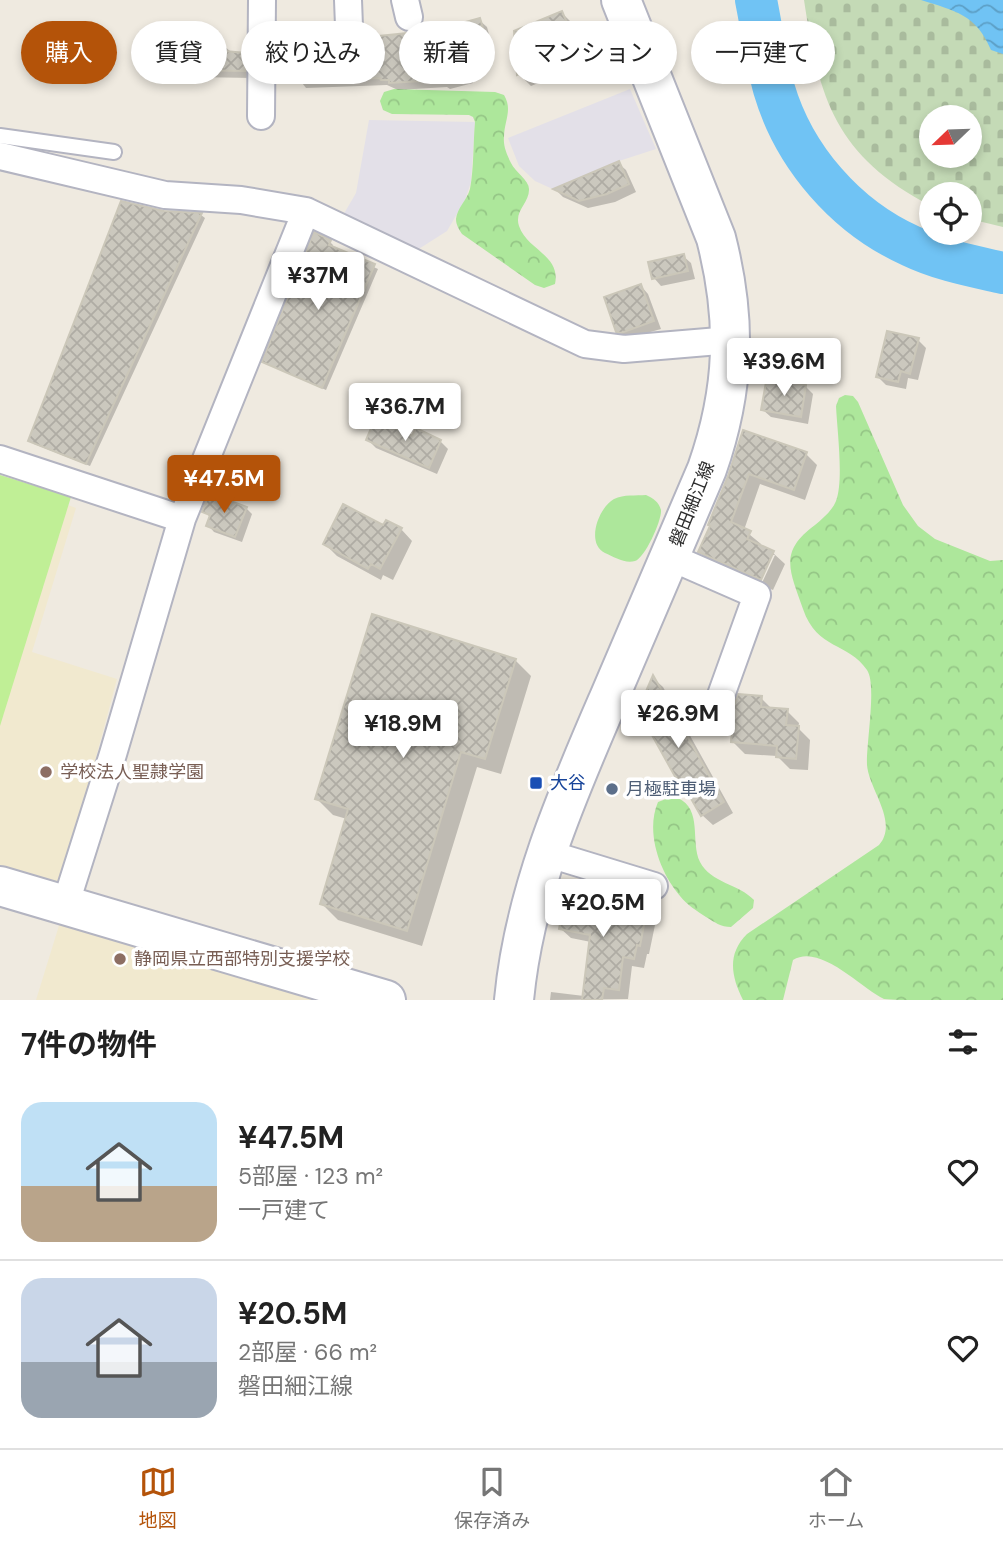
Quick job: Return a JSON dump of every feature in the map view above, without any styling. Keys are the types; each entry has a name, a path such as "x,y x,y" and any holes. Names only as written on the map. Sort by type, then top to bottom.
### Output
{"main road":[{"name":"磐田細江線","path":"514,1000 527,923 545,853 717,441 729,383 731,340 728,296 716,238 621,0"},
{"path":"0,886 386,1000"}],"street":[{"path":"261,117 262,0"},
{"path":"0,156 165,195 241,200 306,211 585,344 624,349 731,340"},
{"path":"65,906 182,519 306,211"},
{"path":"0,459 182,519"},
{"path":"670,557 757,594 720,698"},
{"path":"545,853 654,886"}],"lane":[{"path":"0,136 114,152"}],"shaded area":[{"path":"630,89 656,149 619,161 629,184 607,194 579,201 535,181 519,166 508,138"},
{"path":"369,120 475,122 471,182 465,200 447,231 414,252 342,217 356,193"},
{"name":"学校法人聖隷学園","path":"0,480 76,508 32,652 117,679 62,884 0,866"},
{"name":"静岡県立西部特別支援学校","path":"61,919 322,1000 36,1000"}],"green space":[{"path":"804,0 1003,0 1003,227 982,222 982,182 919,182 919,199 899,187 873,167 853,145 822,84 835,84 835,21 808,21"},
{"path":"394,89 495,92 504,95 508,111 504,131 505,147 513,166 529,187 518,216 519,226 523,234 553,266 555,284 544,288 535,285 462,234 458,227 457,215 470,189 475,122 473,117 392,114 383,110 380,101 384,92"},
{"path":"845,395 853,396 858,402 903,505 918,526 935,539 990,561 1003,560 1003,1000 884,999 828,962 804,956 793,960 783,1000 743,1000 736,982 734,957 736,949 747,934 879,845 886,826 867,765 870,677 867,670 851,654 816,632 803,609 790,563 796,544 827,514 836,501 840,468 836,406 839,398"},
{"path":"0,475 71,497 0,726"},
{"path":"646,495 659,505 661,510 648,546 639,558 631,562 605,553 599,548 595,534 603,509 618,497"},
{"path":"678,798 691,810 697,854 705,869 754,900 753,908 731,927 715,922 686,902 673,887 661,864 654,839 654,814 658,802"}],"water":[{"path":"921,0 1003,0 1003,54 991,50 971,21 944,7"}],"building":[{"path":"562,11 566,21 538,21"},
{"path":"399,34 399,82 389,83 389,80 385,80 385,35"},
{"path":"227,51 241,53 241,71 227,71"},
{"path":"619,161 629,184 607,194 579,201 553,189"},
{"path":"121,201 164,211 202,213 86,464 28,441"},
{"path":"314,232 331,240 329,245 375,264 322,388 262,362"},
{"path":"684,254 688,271 652,279 648,262"},
{"path":"641,284 654,321 621,333 616,332 604,297"},
{"path":"887,331 919,338 910,374 901,371 898,382 876,377"},
{"path":"771,379 806,385 801,417 761,410 766,382 770,383"},
{"path":"375,419 412,436 416,428 441,440 429,468 366,440"},
{"path":"743,430 807,452 794,490 749,474 731,522 751,531 747,539 774,551 761,580 698,552 710,526 708,525"},
{"path":"209,493 247,507 235,537 206,526 210,515 202,512"},
{"path":"343,504 383,525 386,520 402,528 380,569 371,564 368,569 323,544"},
{"path":"372,614 516,659 485,759 461,752 407,931 320,904 348,809 315,799"},
{"path":"653,675 724,802 701,816 685,788 682,789 638,710"},
{"path":"738,694 762,696 761,707 788,709 786,725 799,726 796,759 776,757 777,746 731,742 734,705"},
{"path":"566,892 625,906 624,910 646,914 640,946 637,945 634,959 623,957 619,990 604,988 602,1000 582,1000 590,935 559,929"}],"waterway":[{"path":"756,0 771,78 783,114 809,161 844,202 887,234 922,251 1003,273"}],"place":[{"name":"学校法人聖隷学園","path":"46,772"},
{"name":"大谷","path":"536,783"},
{"name":"月極駐車場","path":"612,789"},
{"name":"静岡県立西部特別支援学校","path":"120,959"}]}
